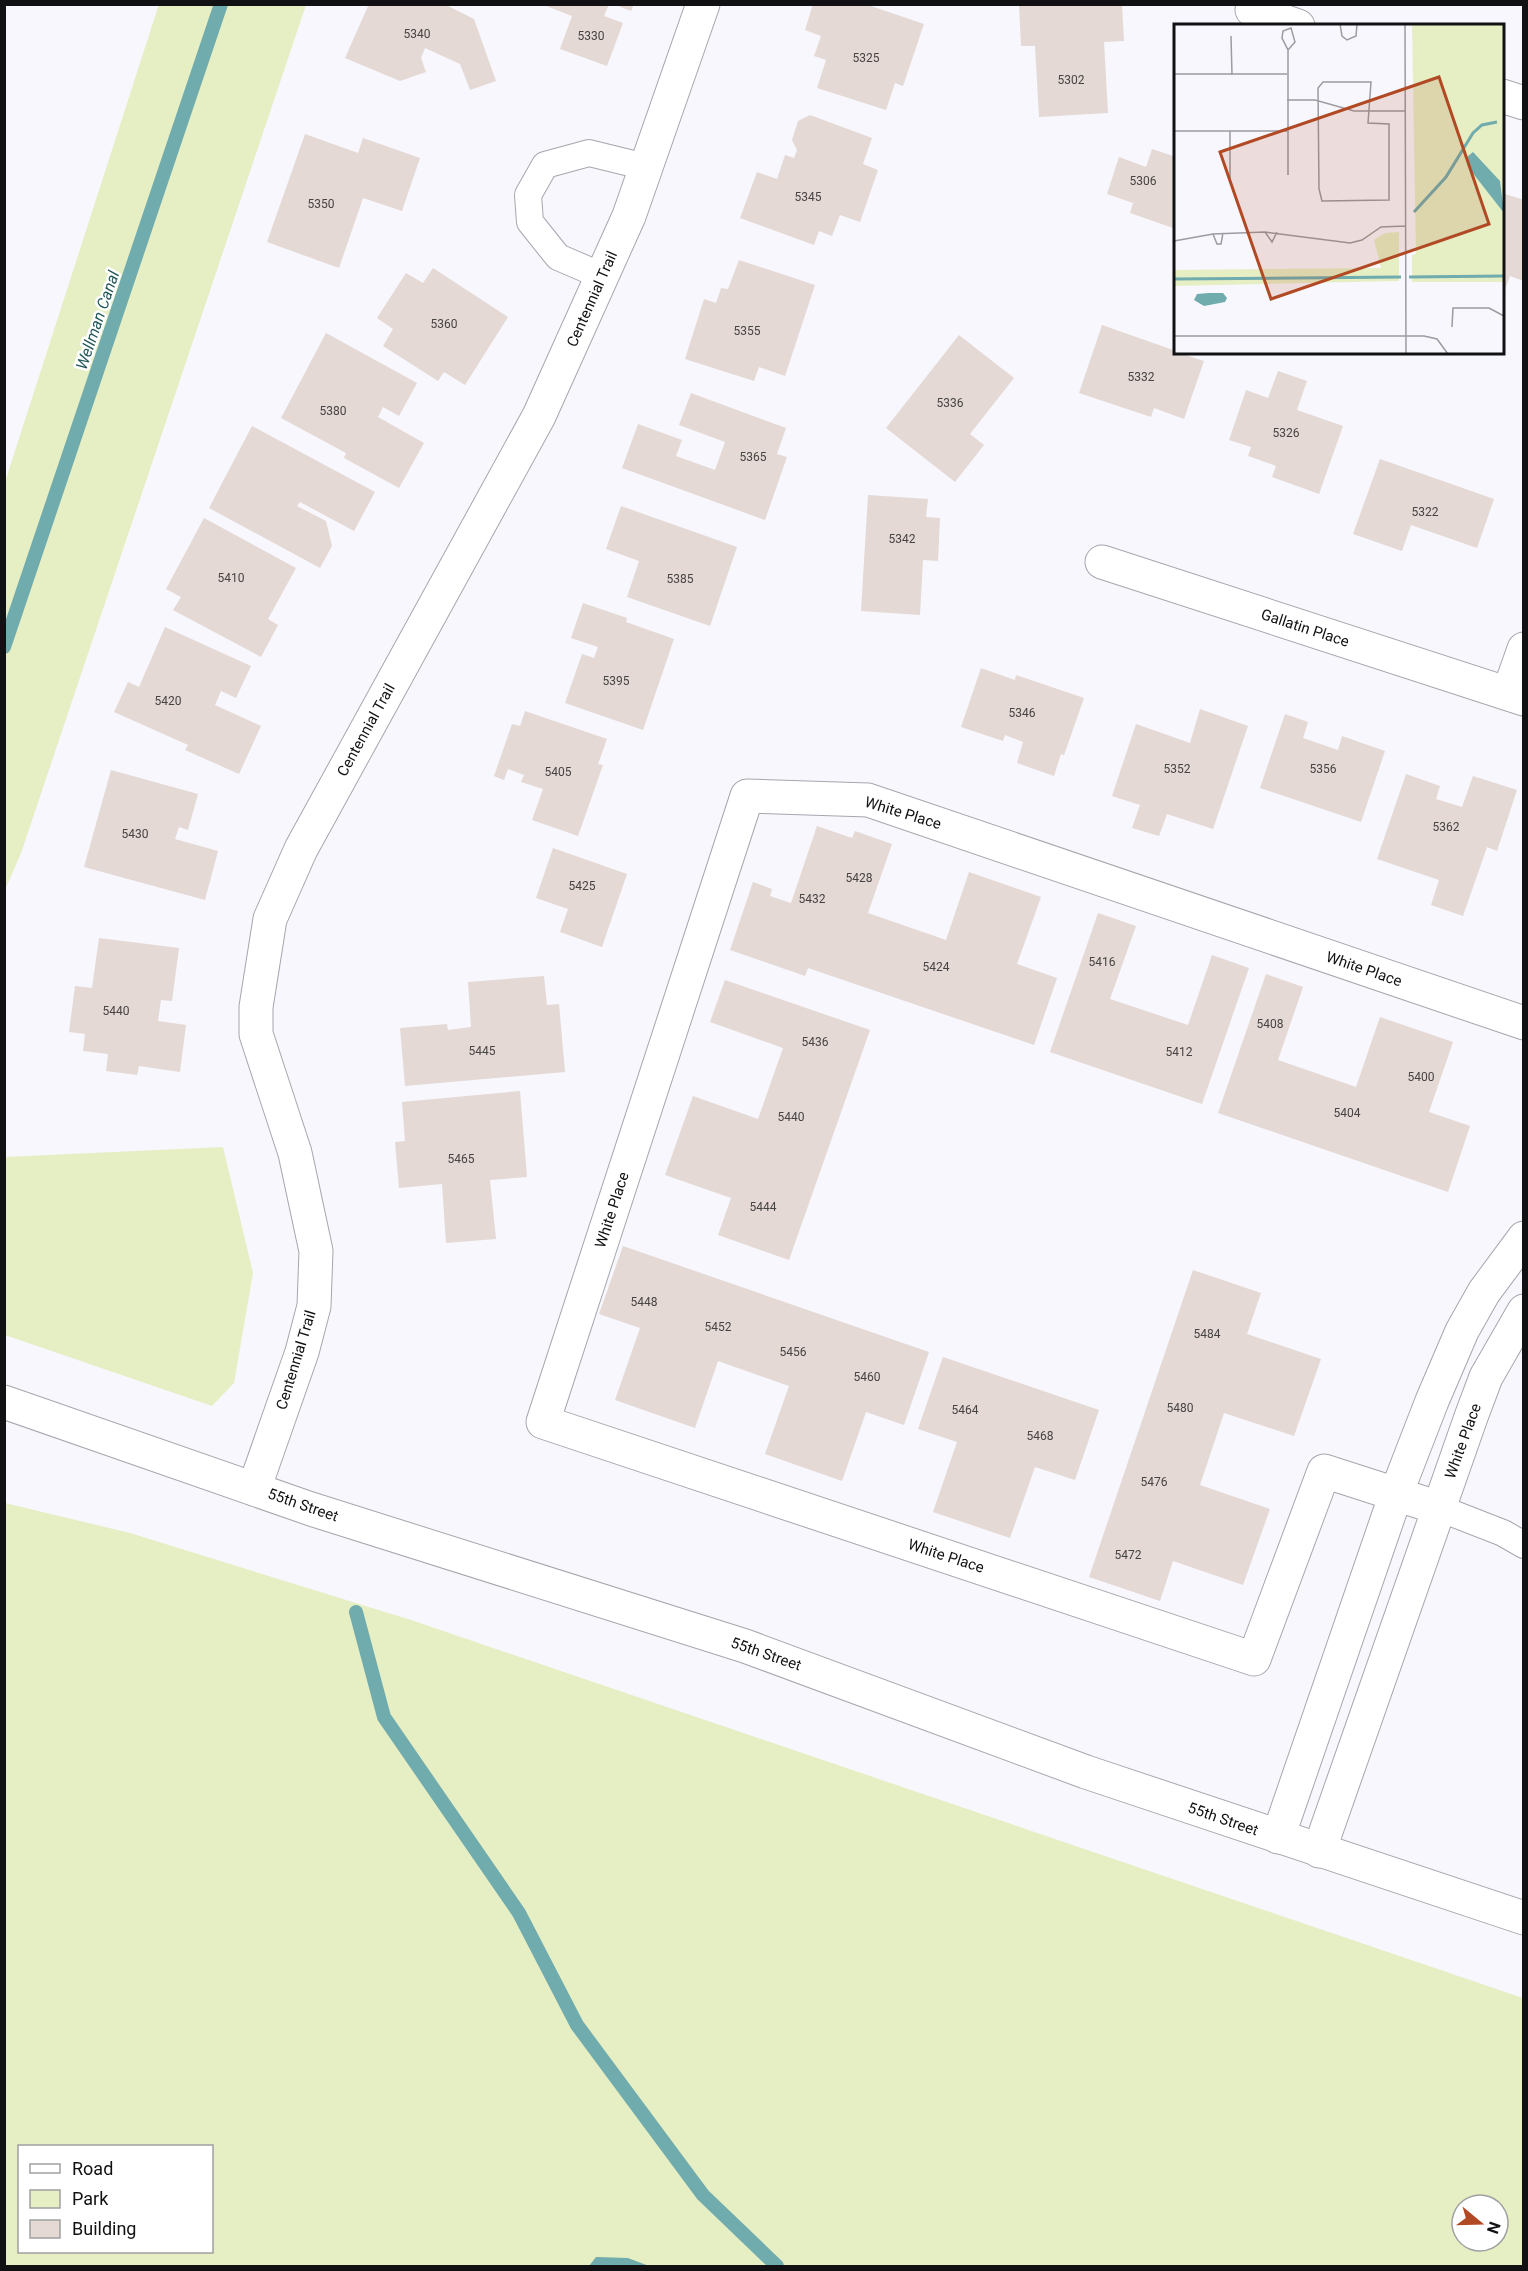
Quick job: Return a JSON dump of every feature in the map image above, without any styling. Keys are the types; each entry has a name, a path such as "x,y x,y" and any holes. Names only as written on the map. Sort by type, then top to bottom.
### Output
{"street":[{"name":"Centennial Trail","path":"254,1489 302,1352 314,1306 316,1251 295,1154 256,1034 256,1006 270,919 301,849 539,416 629,216 703,4"},
{"path":"1252,10 1292,24"},
{"path":"1504,96 1524,103"},
{"name":"Gallatin Place","path":"1102,562 1516,696 1524,649"},
{"name":"White Place","path":"1439,1508 1324,1471 1254,1659 543,1422 747,796 868,800 1524,1023"},
{"path":"1278,1837 1396,1494 1432,1401 1462,1332 1484,1292 1524,1238"},
{"name":"White Place","path":"1318,1851 1486,1377 1524,1311"},
{"name":"55th Street","path":"4,1402 311,1509 745,1646 1086,1772 1524,1918"}],"lane":[{"path":"602,276 558,257 530,222 528,195 545,165 590,153 646,167"},
{"path":"1439,1508 1503,1533 1524,1545"}],"green space":[{"path":"159,4 306,5 21,853 5,890 5,482"},
{"path":"223,1147 253,1273 234,1383 212,1406 5,1335 5,1157"},
{"path":"5,1503 130,1533 411,1620 1523,1998 1523,2266 5,2266"}],"water":[{"path":"596,2257 628,2258 649,2266 589,2266"}],"building":[{"path":"369,4 444,4 474,19 496,81 470,90 460,64 425,48 421,58 426,72 400,81 345,58"},
{"path":"541,4 609,4 604,16 623,23 607,66 560,49 572,16"},
{"path":"613,4 634,4 631,11"},
{"path":"813,4 865,4 924,24 903,86 895,83 886,110 817,88 826,60 814,56 821,36 805,30"},
{"path":"1019,4 1122,4 1124,41 1104,42 1108,113 1039,117 1035,46 1021,46"},
{"path":"810,115 872,138 863,164 878,170 860,222 840,215 832,236 819,231 814,245 740,218 757,172 777,179 785,155 794,158 797,150 792,140 798,121"},
{"path":"305,134 358,153 363,138 420,158 402,211 363,198 339,268 267,242"},
{"path":"1152,149 1173,156 1174,154 1174,228 1130,213 1133,203 1107,194 1119,157 1146,167"},
{"path":"1504,194 1524,200 1524,281 1510,276 1504,292"},
{"path":"739,260 815,285 785,376 759,367 754,381 685,359 704,299 716,303 721,288 728,289"},
{"path":"433,268 508,317 465,385 444,372 438,381 383,346 393,329 377,318 406,273 423,283"},
{"path":"1102,325 1174,350 1174,354 1182,354 1204,361 1184,419 1154,408 1151,417 1079,393"},
{"path":"326,333 417,383 399,416 383,407 378,417 424,443 399,488 344,458 346,453 281,418"},
{"path":"959,335 1014,378 970,434 984,445 955,482 886,428"},
{"path":"1278,371 1307,381 1297,410 1343,426 1319,494 1272,477 1276,466 1248,456 1251,447 1229,440 1246,390 1268,398"},
{"path":"691,393 786,428 777,454 787,457 765,520 622,468 638,424 682,440 676,456 715,470 725,442 679,425"},
{"path":"252,426 375,492 354,531 300,502 297,506 326,521 332,546 320,568 209,508"},
{"path":"1380,459 1494,499 1477,548 1411,525 1402,551 1353,534"},
{"path":"868,495 928,499 926,517 940,518 938,561 923,560 920,615 861,611"},
{"path":"621,506 737,547 710,626 627,597 639,561 606,549"},
{"path":"204,518 296,568 268,619 278,625 261,657 173,610 181,597 166,589"},
{"path":"583,603 627,618 626,622 674,639 643,730 565,703 582,654 594,658 598,647 571,638"},
{"path":"165,627 251,666 236,698 221,691 215,705 261,726 239,774 185,750 188,745 114,712 128,682 139,687"},
{"path":"981,668 1015,680 1016,675 1084,698 1054,776 1017,763 1023,742 1005,735 1003,741 961,727"},
{"path":"1200,709 1248,726 1213,829 1167,814 1159,836 1132,828 1140,805 1112,796 1136,724 1190,743"},
{"path":"525,711 607,739 598,764 603,765 578,836 532,820 543,789 521,782 524,775 508,769 504,780 494,776 512,724 520,726"},
{"path":"1285,714 1308,722 1303,738 1338,750 1342,736 1385,751 1361,822 1260,788"},
{"path":"111,770 198,794 188,830 179,827 175,839 218,851 205,900 84,867"},
{"path":"1406,774 1440,786 1436,799 1462,807 1473,776 1517,790 1497,851 1487,847 1463,916 1431,905 1439,880 1377,859"},
{"path":"817,826 852,838 855,831 892,844 868,913 946,940 969,872 1041,897 1017,964 1057,978 1034,1045 808,968 805,976 730,950 753,882 772,889 770,896 791,903"},
{"path":"553,848 627,874 602,947 560,932 568,909 536,898"},
{"path":"1098,913 1136,926 1110,999 1188,1025 1212,955 1249,968 1202,1104 1050,1052"},
{"path":"99,938 179,948 172,1001 161,1000 158,1021 186,1025 180,1072 139,1066 137,1075 106,1071 108,1054 83,1051 85,1034 69,1032 75,986 92,988"},
{"path":"1266,974 1303,987 1278,1060 1356,1087 1380,1017 1453,1042 1429,1112 1470,1126 1448,1192 1218,1113"},
{"path":"544,976 547,1005 559,1004 565,1072 405,1086 400,1028 447,1024 448,1030 471,1027 468,982"},
{"path":"725,980 870,1030 789,1260 718,1235 731,1198 665,1175 693,1096 758,1119 783,1048 710,1022"},
{"path":"520,1091 527,1177 490,1180 496,1239 446,1243 442,1184 399,1188 395,1142 405,1141 402,1102"},
{"path":"623,1246 929,1352 904,1425 866,1412 842,1481 765,1454 789,1386 718,1361 695,1428 615,1400 640,1328 599,1314"},
{"path":"1193,1270 1261,1293 1247,1334 1321,1359 1294,1436 1224,1413 1200,1485 1270,1509 1243,1585 1173,1561 1160,1601 1089,1577"},
{"path":"943,1357 1099,1410 1075,1480 1035,1467 1010,1538 933,1512 957,1442 918,1429"}],"waterway":[{"name":"Wellman Canal","path":"4,647 221,4"},
{"path":"356,1612 384,1717 519,1913 577,2025 703,2195 777,2266"}]}
